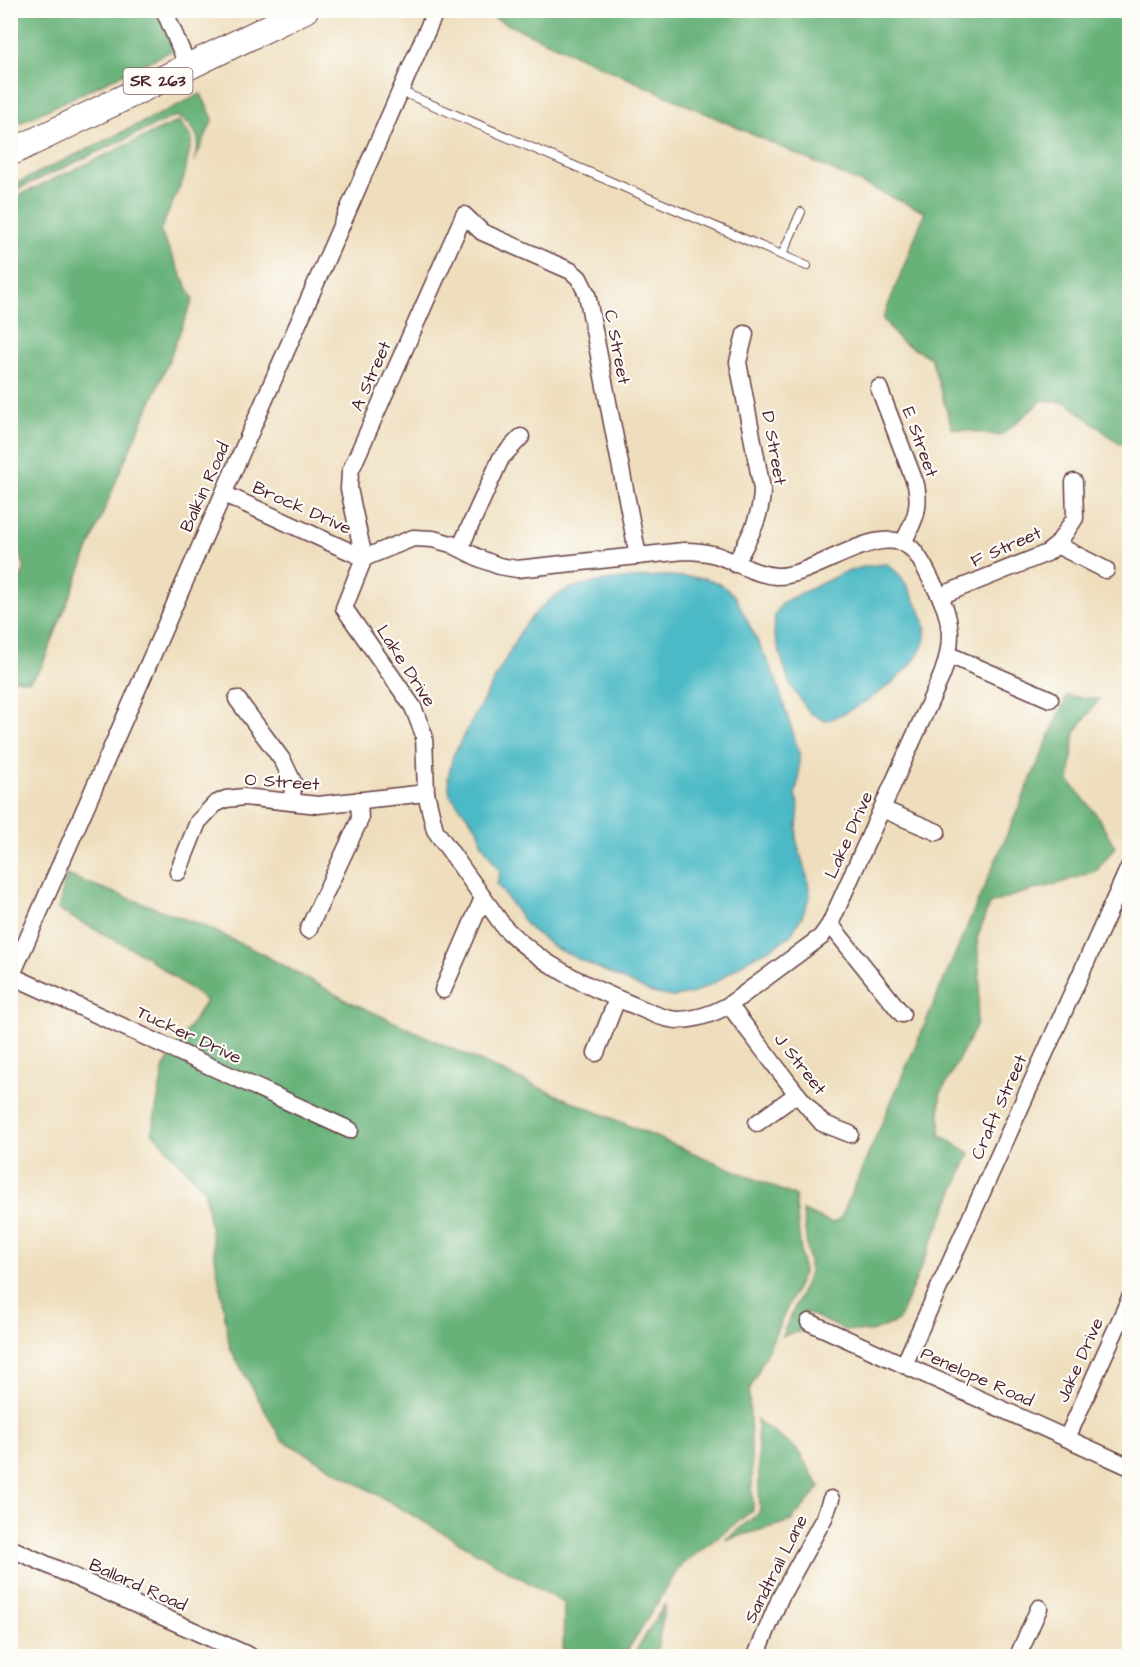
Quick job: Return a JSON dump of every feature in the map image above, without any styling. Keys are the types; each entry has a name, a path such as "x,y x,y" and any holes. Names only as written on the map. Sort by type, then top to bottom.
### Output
{"main road":[{"name":"SR 263","path":"10,153 305,10"}],"street":[{"path":"164,10 188,66"},
{"name":"Balkin Road","path":"11,977 436,10"},
{"name":"C Street","path":"464,215 482,232 571,271 584,284 638,555"},
{"name":"A Street","path":"364,558 349,489 350,472 464,215"},
{"name":"D Street","path":"735,564 758,520 762,505 762,489 738,362 745,334"},
{"name":"E Street","path":"879,388 919,497 915,519 903,543"},
{"path":"460,548 501,458 521,437"},
{"name":"F Street","path":"940,596 1047,553 1057,546 1075,518 1074,482"},
{"name":"Brock Drive","path":"224,494 364,558"},
{"path":"364,558 413,538 433,539 460,548 481,560 517,569 638,555 698,552 716,555 758,573 777,576 789,575 861,547 886,540 903,543"},
{"name":"Lake Drive","path":"364,558 344,608 413,706 424,735 426,793 435,830 504,927 536,956 560,972 617,999 665,1018 678,1020 697,1018 729,1005 821,937 830,924 949,655 949,628 940,596 913,550 903,543"},
{"path":"1057,546 1106,570"},
{"path":"949,655 1050,699"},
{"path":"237,699 283,762 293,782 292,802"},
{"name":"O Street","path":"178,873 198,822 214,804 226,799 244,797 318,805 426,793"},
{"path":"308,930 360,819 359,800"},
{"path":"882,809 937,832"},
{"name":"Craft Street","path":"904,1365 1130,865"},
{"path":"443,990 483,898"},
{"path":"830,924 902,1014"},
{"name":"Tucker Drive","path":"11,977 350,1130"},
{"path":"596,1053 617,999"},
{"name":"J Street","path":"729,1005 822,1123 850,1134"},
{"path":"757,1123 797,1094"},
{"name":"Jake Drive","path":"1067,1438 1130,1298"},
{"name":"Penelope Road","path":"809,1322 1130,1467"},
{"name":"Sandtrail Lane","path":"756,1656 780,1598 824,1518 831,1499"},
{"name":"Ballard Road","path":"10,1548 250,1656"},
{"path":"1018,1656 1039,1608"}],"lane":[{"path":"400,91 807,266"},
{"path":"782,255 801,212"}],"green space":[{"path":"495,10 1129,11 1129,442 1120,444 1067,403 1043,400 1000,436 952,428 931,358 900,341 883,319 925,212 494,18"},
{"path":"11,11 149,11 160,20 173,50 11,127"},
{"path":"201,94 213,119 194,162 198,144 196,133 187,122 175,116 11,192 11,186"},
{"path":"179,121 192,139 184,177 160,231 193,299 160,382 118,476 41,668 29,681 11,678 11,606 25,567 10,531 11,199"},
{"path":"1067,696 1099,699 1075,732 1069,781 1096,814 1115,847 1097,870 989,904 977,939 980,985 976,1026 940,1095 940,1135 970,1153 898,1321 871,1332 845,1330 805,1312 799,1325 809,1329 782,1336 810,1273 803,1211 831,1223 840,1220"},
{"path":"66,875 204,926 262,954 346,1000 519,1079 795,1196 803,1273 749,1391 753,1510 680,1566 624,1656 563,1656 564,1603 281,1439 230,1348 204,1189 152,1132 164,1067 206,1001 144,955 58,910"},
{"path":"757,1420 797,1450 820,1487 791,1521 725,1540 760,1510"},
{"path":"665,1604 656,1656 633,1656"}],"water":[{"path":"887,564 901,577 919,609 925,627 924,642 917,657 889,685 855,708 825,721 810,713 790,685 774,634 775,615 783,602 843,573 867,566"},
{"path":"667,576 704,578 720,584 735,596 775,677 799,752 799,778 795,795 799,805 796,839 810,895 803,914 791,935 717,981 692,994 673,997 652,993 555,948 529,928 497,884 500,872 481,842 479,830 450,795 448,778 453,756 522,629 542,607 560,593 589,584"}]}
